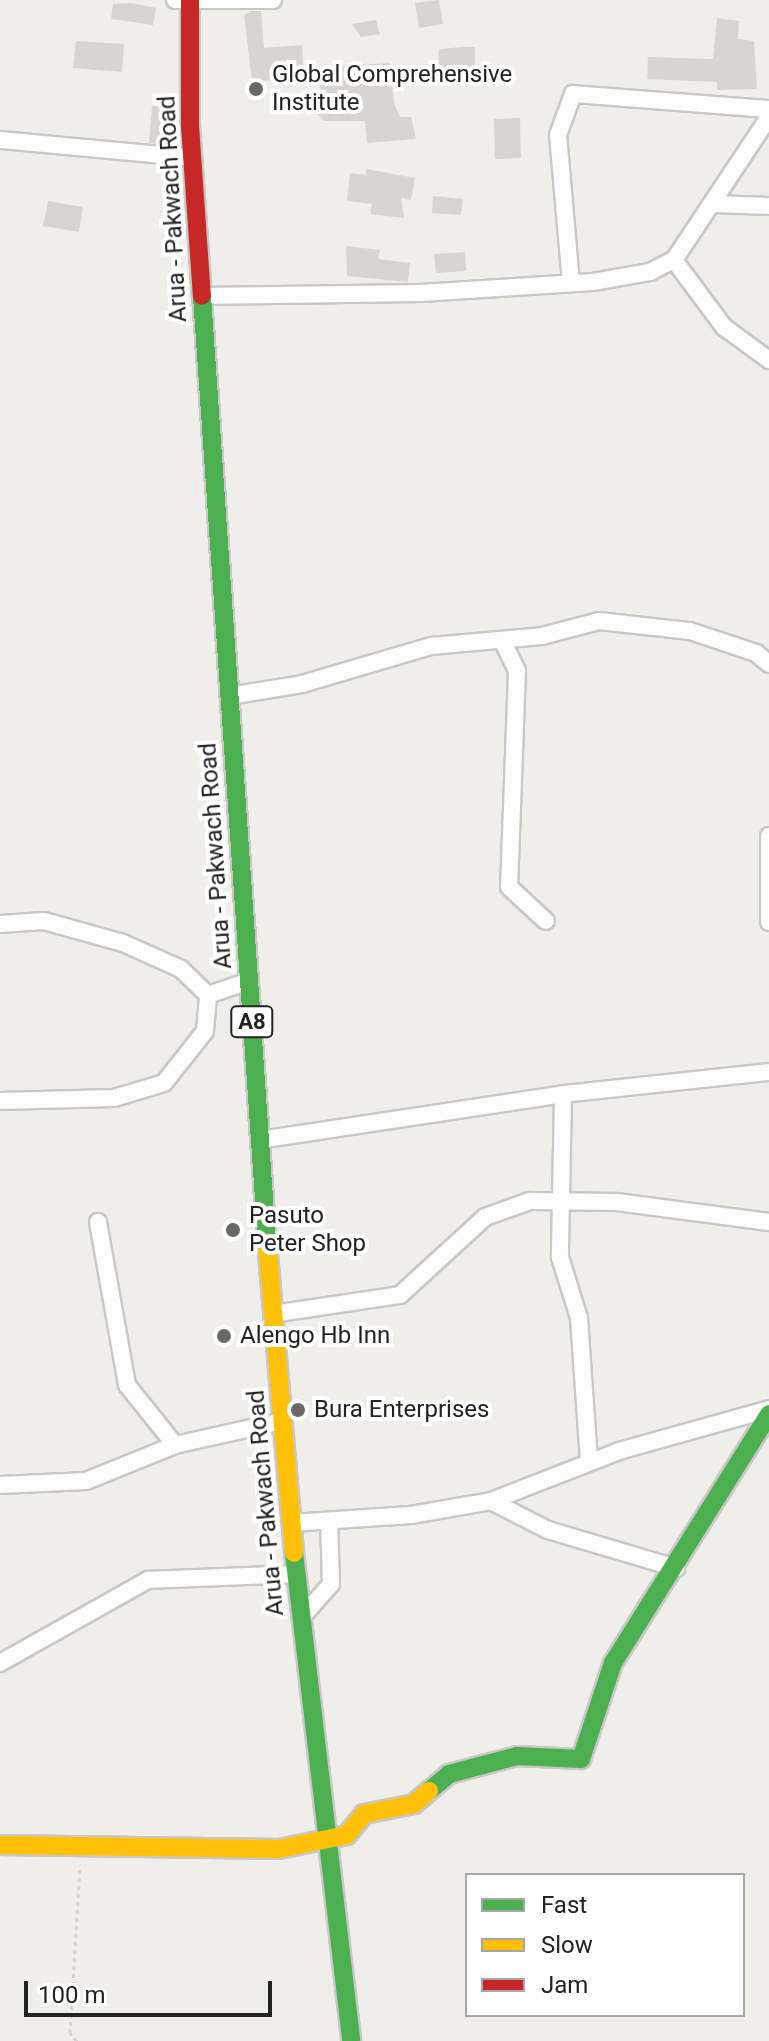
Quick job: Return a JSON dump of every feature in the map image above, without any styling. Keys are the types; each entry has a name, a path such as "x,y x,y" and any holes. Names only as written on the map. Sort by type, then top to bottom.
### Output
{"main road":[{"name":"Arua - Pakwach Road","path":"185,1 202,296 273,1314 296,1574 351,2041"},
{"path":"0,1845 81,1848 151,1843 255,1851 347,1835 364,1814 418,1802 465,1768 517,1756 583,1758 613,1663 676,1568 769,1412"}],"street":[{"path":"185,1 273,0"},
{"path":"571,283 558,135 571,96 608,93 769,109"},
{"path":"202,296 571,283 643,274 674,260 714,204 733,163 769,117"},
{"path":"0,140 193,158"},
{"path":"714,204 769,206"},
{"path":"674,260 724,327 769,360"},
{"path":"229,696 302,684 431,646 502,640 590,622 656,625 721,640 769,664"},
{"path":"502,640 517,671 509,887 546,921"},
{"path":"769,836 769,922"},
{"path":"0,924 44,921 123,943 181,969 208,995"},
{"path":"208,995 249,981"},
{"path":"0,1101 114,1098 164,1083 205,1031 208,995"},
{"path":"260,1140 563,1094 769,1072"},
{"path":"563,1094 560,1264 579,1318 589,1461"},
{"path":"273,1314 400,1295 485,1217 516,1204 562,1200 769,1222"},
{"path":"98,1222 127,1385 175,1445"},
{"path":"291,1523 329,1522 491,1501 589,1461 769,1412"},
{"path":"0,1485 86,1481 175,1445 282,1421"},
{"path":"491,1501 548,1530 676,1568"},
{"path":"301,1618 331,1584 329,1522"},
{"path":"0,1663 148,1580 296,1574"}],"path":[{"path":"77,2041 70,2033 81,1848"}],"building":[{"path":"439,0 443,24 419,28 415,3"},
{"path":"132,3 156,8 153,25 111,19 113,4"},
{"path":"261,11 264,48 302,45 304,79 252,81 244,15"},
{"path":"717,18 739,21 738,39 754,41 757,89 717,90 717,82 647,79 648,57 713,59"},
{"path":"376,20 380,34 361,37 352,24"},
{"path":"76,41 124,44 122,72 73,68"},
{"path":"475,47 475,69 438,68 439,49"},
{"path":"390,63 394,103 400,117 411,117 416,139 367,143 365,121 324,121 312,108 325,100 319,85 340,85 339,66"},
{"path":"152,106 173,107 170,145 149,143"},
{"path":"520,118 521,158 495,159 494,119"},
{"path":"366,169 415,178 411,200 401,198 404,218 370,214 372,204 347,201 350,173 366,175"},
{"path":"433,196 463,199 461,215 432,213"},
{"path":"48,201 83,207 79,232 43,226"},
{"path":"346,246 380,250 378,259 410,263 408,282 347,276"},
{"path":"465,252 466,271 436,273 434,254"}],"traffic: fast":[{"path":"202,296 267,1243"},
{"path":"429,1791 449,1774 517,1756 581,1759 613,1663 769,1414"},
{"path":"294,1553 351,2041"}],"traffic: slow":[{"path":"267,1243 294,1553"},
{"path":"0,1845 279,1849 347,1835 364,1814 414,1804 429,1791"}],"traffic: jam":[{"path":"190,0 190,126 202,296"}],"place":[{"name":"Global Comprehensive Institute","path":"256,89"},
{"name":"Pasuto Peter Shop","path":"233,1230"},
{"name":"Alengo Hb Inn","path":"224,1336"},
{"name":"Bura Enterprises","path":"298,1410"}]}
